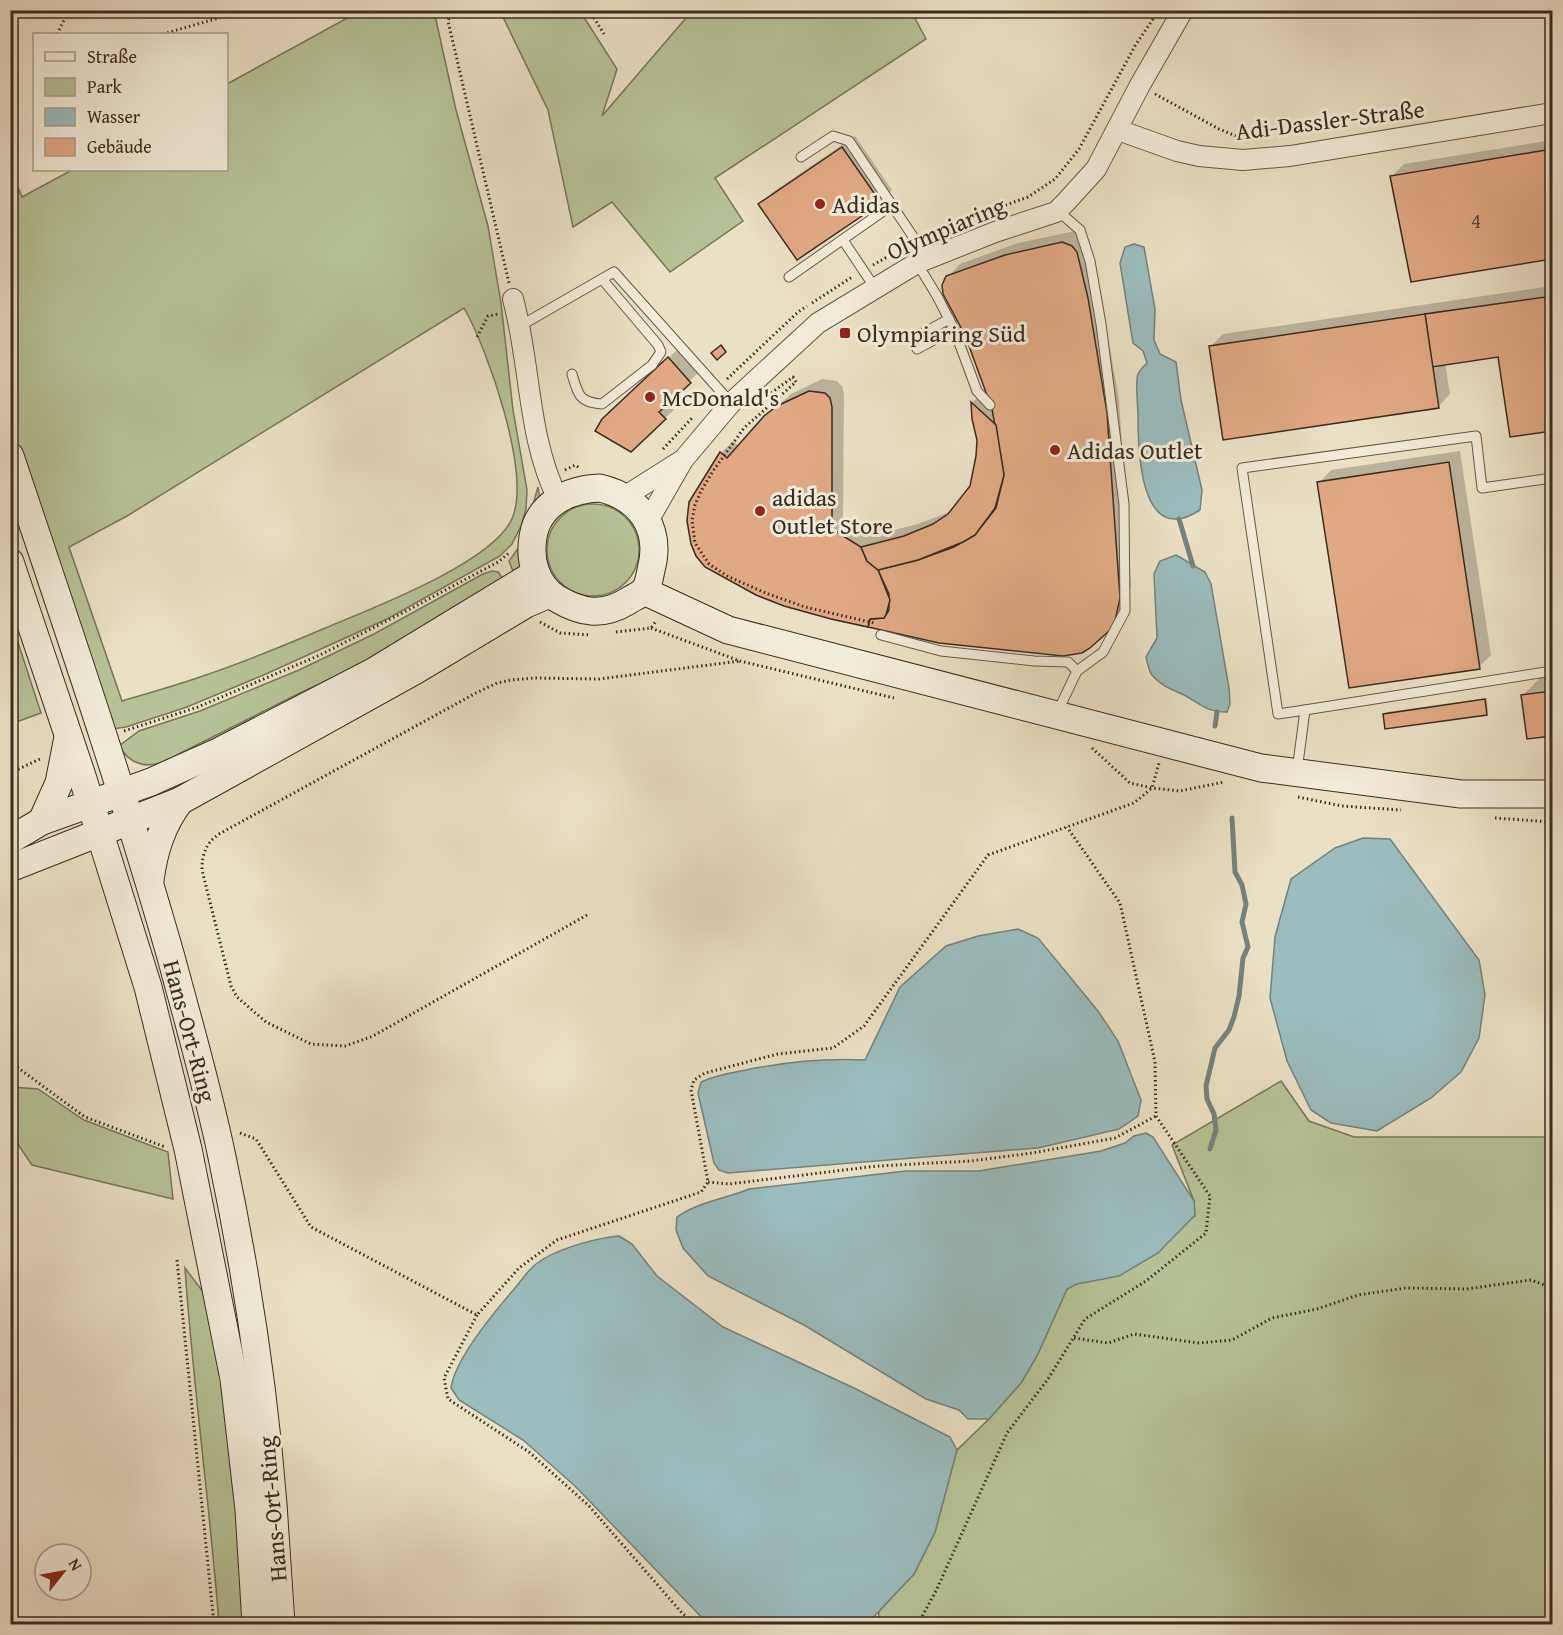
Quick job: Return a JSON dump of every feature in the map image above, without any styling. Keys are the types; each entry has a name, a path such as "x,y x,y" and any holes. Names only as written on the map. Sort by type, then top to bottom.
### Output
{"street":[{"name":"Olympiaring","path":"648,521 683,460 731,403 818,323 922,261 994,232 1056,212 1096,169 1183,10"},
{"name":"Adi-Dassler-Straße","path":"1118,130 1177,151 1198,156 1243,160 1290,156 1552,113"},
{"path":"516,312 533,416 553,489 533,535 531,554 543,583 575,609 595,612 620,606 644,591 655,557 654,540 648,521 635,505 624,497 600,488 569,493 553,489"},
{"name":"Hans-Ort-Ring","path":"10,456 150,883 200,1063 222,1155 237,1233 266,1436 273,1501 281,1624"},
{"name":"Olympiaring","path":"624,497 683,460"},
{"name":"Hans-Ort-Ring","path":"10,562 91,804 148,987 188,1149 234,1379 249,1510 256,1624"},
{"path":"10,840 42,821 152,782 220,751 543,583"},
{"path":"10,868 180,801 416,670 526,604 543,583"},
{"path":"644,591 728,630 1261,768 1461,794 1552,794"},
{"path":"42,821 59,783 68,736"},
{"path":"150,883 156,846 164,825 180,801"}],"lane":[{"path":"801,157 833,135 849,141 916,241 922,261 954,328 977,391 990,405"},
{"path":"789,277 892,205"},
{"path":"1056,212 1080,230 1090,261 1101,324 1124,504 1125,611 1103,652 1077,671 1056,716"},
{"path":"843,240 875,288"},
{"path":"516,312 602,279 614,272 731,403"},
{"path":"572,374 579,397 590,404 602,404 652,365 661,351 602,279"},
{"path":"911,340 949,319"},
{"path":"917,349 954,328"},
{"path":"1552,478 1482,488 1476,435 1242,468 1278,714 1552,671"},
{"path":"881,635 941,651 1068,663 1077,671"},
{"path":"1296,773 1305,710"}],"path":[{"path":"58,33 69,10"},
{"path":"166,33 246,10"},
{"path":"452,10 448,21 516,312 488,316 477,337"},
{"path":"589,10 603,34"},
{"path":"662,450 717,388 798,312 863,270 936,230 1028,197 1055,179 1079,149 1118,76 1159,10"},
{"path":"1118,76 1140,85 1219,129 1250,142"},
{"path":"828,285 831,290"},
{"path":"793,377 796,382 744,428 701,491 692,520 695,543 709,564 727,576 768,594 869,623 879,623"},
{"path":"553,489 575,465 583,469"},
{"path":"123,731 198,707 320,655 469,578 498,562 514,549"},
{"path":"587,915 373,1036 345,1046 311,1044 266,1022 237,997 231,987 202,870 202,858 211,840 219,834 476,693 497,684 534,678 599,679 740,661"},
{"path":"696,1624 682,1613 588,1506 529,1452 448,1399 444,1378 477,1315 519,1268 557,1240 701,1192 708,1182 691,1090 694,1080 705,1073 778,1054 833,1048 864,1026 988,855 1134,803 1152,788 1158,771 1162,744"},
{"path":"10,773 44,757"},
{"path":"918,1624 936,1591 1006,1433 1048,1378 1085,1319 1146,1281 1206,1233 1210,1196 1156,1116 1155,1062 1120,903 1067,826"},
{"path":"10,1062 86,1117 166,1148"},
{"path":"708,1182 729,1184 877,1166 971,1161 1032,1153 1115,1138 1156,1116"},
{"path":"234,1130 256,1139 311,1227 477,1315"},
{"path":"177,1260 214,1624"},
{"path":"1074,1338 1108,1343 1134,1334 1199,1343 1232,1340 1272,1318 1317,1309 1358,1294 1406,1288 1466,1289 1532,1280 1552,1288"}],"green space":[{"path":"360,11 434,11 456,110 488,226 501,303 513,410 527,490 526,509 512,544 500,556 387,619 187,707 126,727 112,729 72,618 11,431 10,168 22,197 70,171 228,171 228,83","holes":["464,308 485,353 505,414 516,475 516,501 511,521 498,537 479,554 397,598 231,666 122,701 69,547 127,516"]},
{"path":"500,11 580,11 617,69 602,116 692,11 911,11 926,39 715,178 743,221 670,272 612,202 573,227 548,110"},
{"path":"538,487 540,500 522,566 514,574 509,561 522,543"},
{"path":"593,504 610,508 625,518 635,533 639,550 635,567 625,582 610,592 593,596 576,592 561,582 551,567 547,550 551,533 561,518 576,508"},
{"path":"492,571 498,572 504,580 387,652 165,761 145,765 133,761 119,746 139,731 200,711 299,670 374,634"},
{"path":"10,618 41,713 11,724 10,724"},
{"path":"1281,1081 1309,1121 1354,1137 1552,1137 1552,1624 878,1624 879,1611 914,1574 935,1532 957,1450 1021,1383 1037,1356 1067,1289 1195,1216 1194,1201 1172,1145"},
{"path":"11,1087 38,1089 84,1120 168,1152 173,1199 32,1165 11,1134"},
{"path":"185,1268 210,1301 225,1401 247,1624 219,1624"}],"water":[{"path":"1134,244 1144,247 1155,309 1154,340 1160,354 1176,362 1181,400 1202,490 1200,510 1180,519 1165,517 1154,507 1146,491 1142,472 1139,451 1137,383 1138,374 1147,363 1143,351 1133,343 1120,263 1125,247"},
{"path":"1176,555 1205,572 1211,584 1229,688 1230,704 1227,712 1204,707 1166,687 1155,679 1149,669 1146,657 1157,638 1154,574 1160,561"},
{"path":"1363,838 1390,839 1479,960 1485,995 1479,1038 1461,1072 1431,1098 1377,1131 1331,1123 1311,1110 1287,1061 1270,998 1275,937 1291,879 1335,848"},
{"path":"1018,929 1038,938 1098,1011 1118,1041 1141,1100 1138,1116 1119,1129 1038,1148 728,1173 719,1170 714,1163 698,1093 701,1082 723,1074 775,1065 820,1060 865,1060 900,987 946,946 978,936"},
{"path":"1146,1133 1153,1137 1194,1201 1195,1215 1158,1253 1119,1276 1077,1284 1067,1289 1037,1356 1021,1383 989,1419 968,1419 959,1410 926,1399 804,1325 708,1276 683,1248 676,1230 677,1217 685,1212 749,1189 906,1171 979,1171 1101,1151"},
{"path":"619,1236 632,1244 657,1276 723,1327 856,1389 950,1437 957,1450 935,1532 914,1574 867,1624 708,1624 575,1486 523,1440 459,1400 451,1388 460,1363 477,1335 533,1266 565,1249"}],"building":[{"name":"Adidas","path":"842,147 881,203 797,260 758,204"},
{"path":"1552,149 1552,259 1411,282 1390,176"},
{"name":"Adidas Outlet","path":"1062,242 1072,246 1077,252 1088,298 1107,413 1120,598 1115,621 1109,631 1090,648 1082,653 1063,656 939,643 868,627 870,619 884,618 889,610 889,594 878,570 918,560 954,547 975,535 996,508 1004,475 992,409 965,335 943,294 942,285 946,276 1005,255"},
{"path":"1552,296 1552,431 1510,437 1498,357 1432,367 1425,314"},
{"path":"1425,314 1439,408 1223,440 1209,346"},
{"path":"721,345 726,352 717,360 711,353"},
{"name":"McDonald's","path":"668,357 691,383 659,412 666,419 631,452 595,431 602,419"},
{"name":"adidas Outlet Store","path":"809,391 825,393 830,398 832,407 832,529 861,547 867,561 878,570 890,600 884,618 870,619 868,627 784,606 756,595 705,567 696,556 691,544 687,521 689,502 720,452 727,458 764,416 777,406"},
{"path":"971,402 996,425 1004,475 995,508 975,535 963,542 918,560 878,570 867,561 861,547 904,536 933,524 948,514 970,486 977,440"},
{"path":"1449,462 1480,669 1349,688 1317,482"},
{"path":"1552,691 1552,736 1527,739 1521,695"},
{"path":"1485,699 1487,715 1385,729 1383,714"}],"waterway":[{"path":"1179,519 1193,566"},
{"path":"1215,726 1217,712"},
{"path":"1210,1149 1216,1130 1214,1114 1207,1099 1206,1086 1215,1048 1229,1030 1234,1017 1243,958 1248,947 1242,922 1246,904 1242,885 1235,872 1232,818"}],"place":[{"name":"Adidas","path":"820,204"},
{"name":"Olympiaring Süd","path":"845,333"},
{"name":"McDonald's","path":"650,397"},
{"name":"Adidas Outlet","path":"1055,450"},
{"name":"adidas Outlet Store","path":"760,511"}]}
